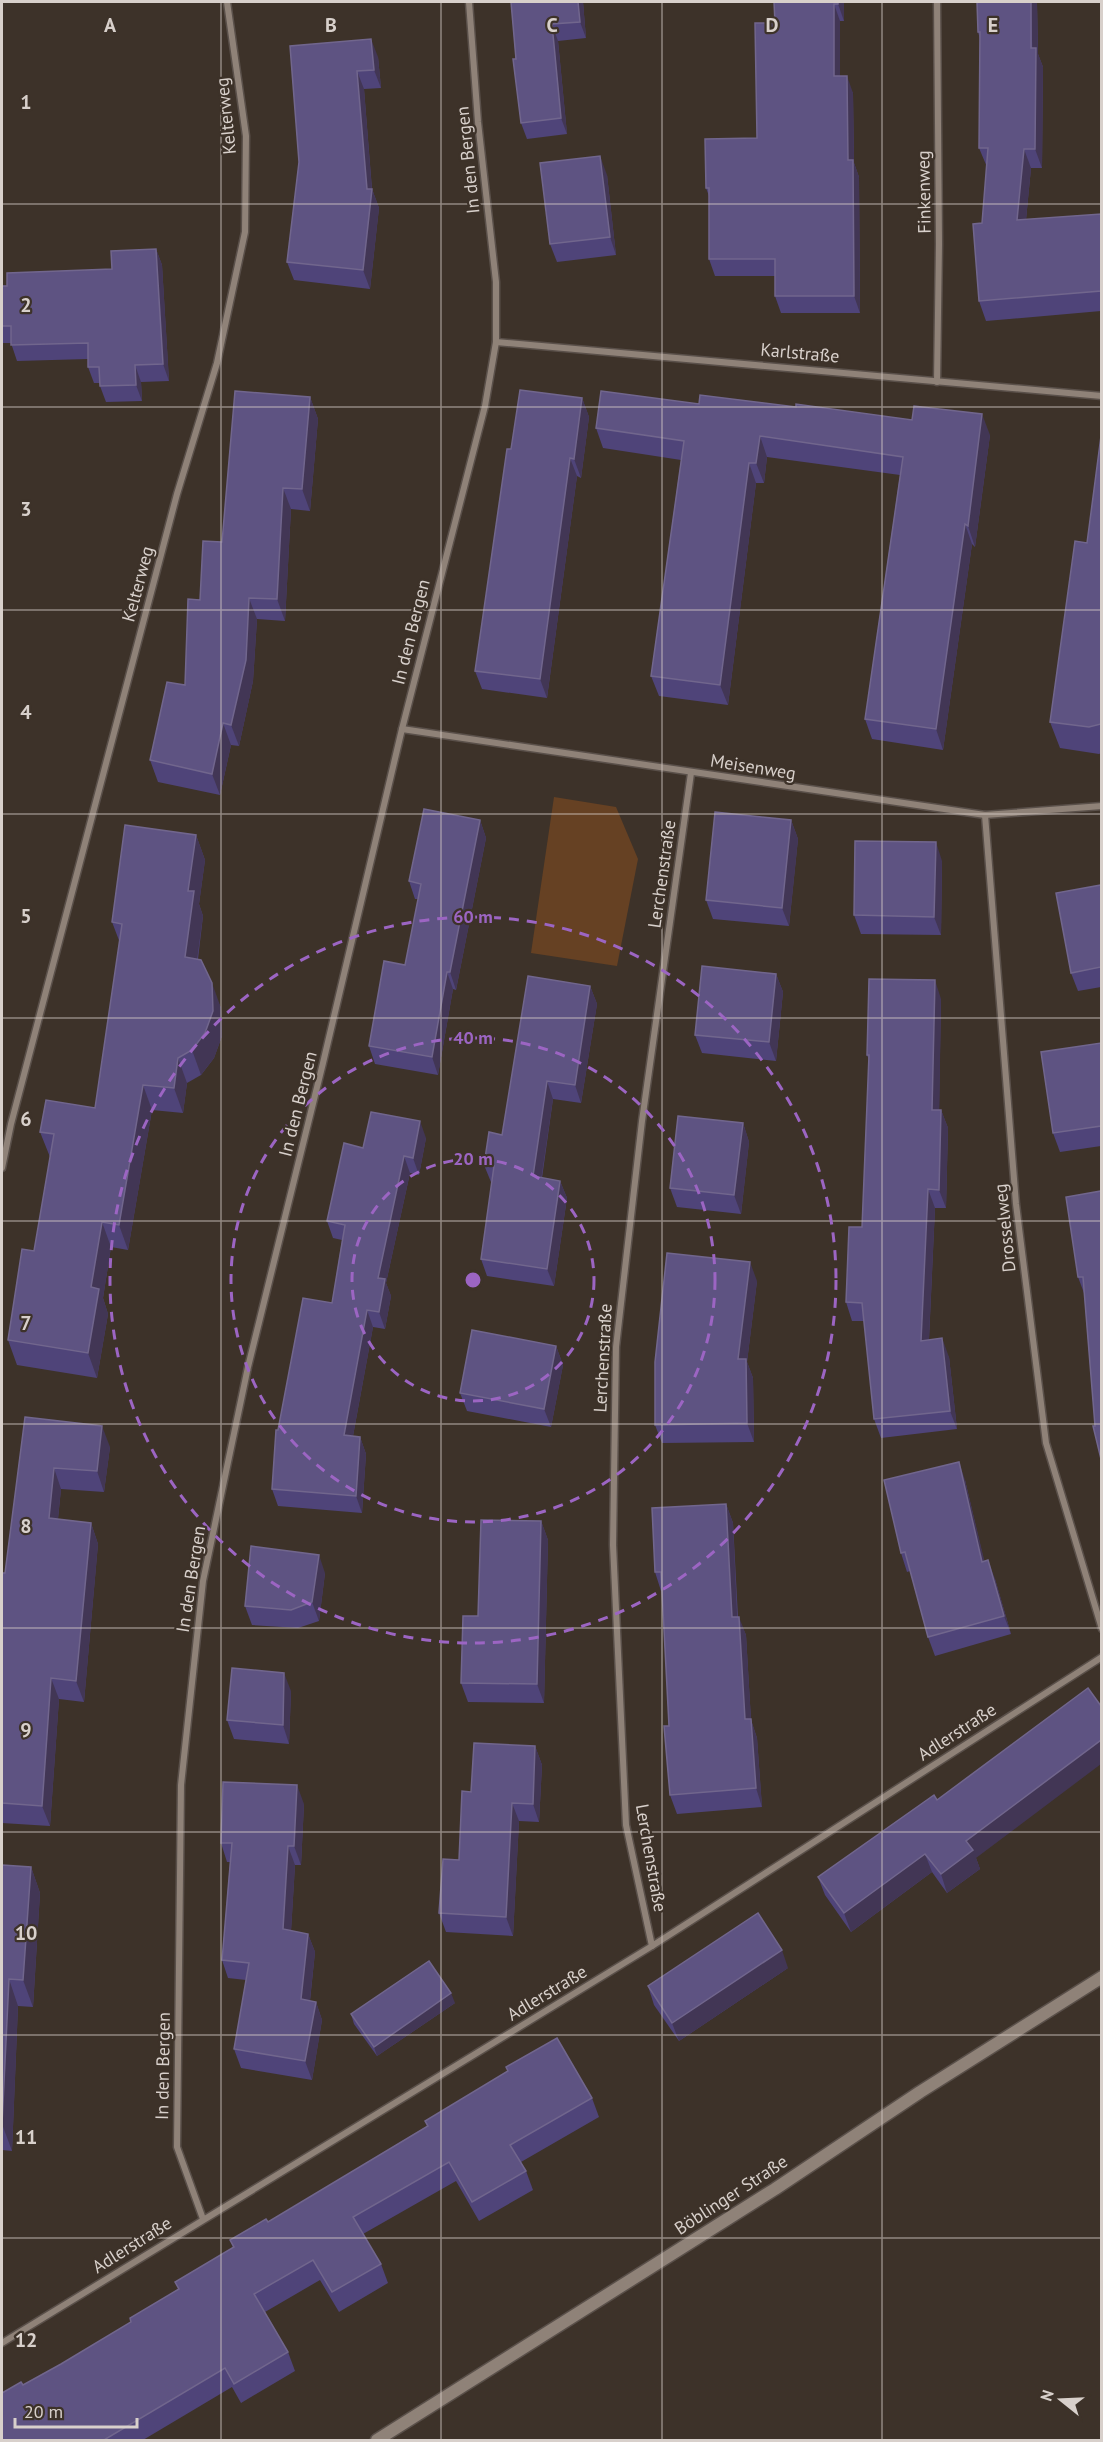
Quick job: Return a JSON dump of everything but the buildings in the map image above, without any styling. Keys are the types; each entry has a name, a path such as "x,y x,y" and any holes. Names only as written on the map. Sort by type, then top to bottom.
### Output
{"main road":[{"name":"Böblinger Straße","path":"377,2440 775,2189 920,2092 1101,1977"}],"street":[{"name":"Kelterweg","path":"2,1168 11,1124 177,494 217,363 244,232 246,136 227,2"},
{"name":"In den Bergen","path":"203,2219 177,2147 182,1785 202,1581 248,1367 402,729 484,406 496,342 496,282 478,122 469,2"},
{"name":"Finkenweg","path":"937,2 939,244 937,382"},
{"name":"Karlstraße","path":"496,342 1101,396"},
{"name":"Meisenweg","path":"402,729 985,815 1101,806"},
{"name":"Lerchenstraße","path":"652,1946 626,1825 613,1545 616,1354 642,1121 691,773"},
{"name":"Drosselweg","path":"985,815 1016,1204 1046,1443 1101,1629"},
{"name":"Adlerstraße","path":"2,2343 652,1946 1101,1657"}],"shaded area":[{"path":"554,797 616,807 638,859 617,966 531,953"}]}
